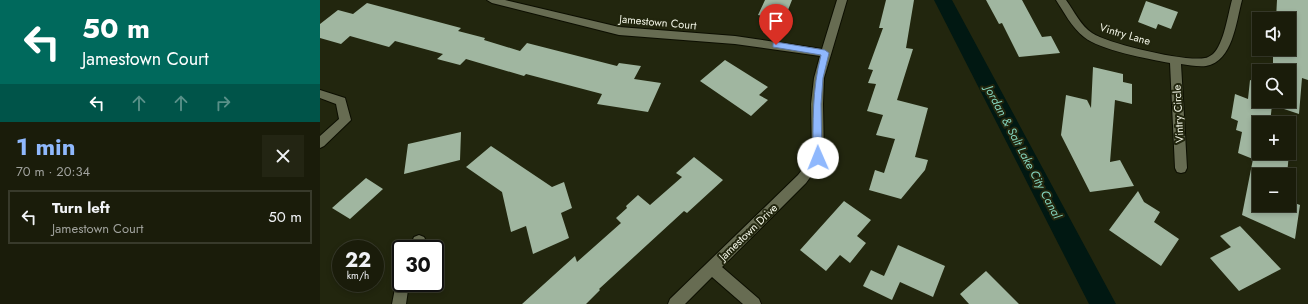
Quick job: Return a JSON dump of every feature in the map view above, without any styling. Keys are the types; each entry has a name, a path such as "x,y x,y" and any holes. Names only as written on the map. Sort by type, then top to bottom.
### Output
{"street":[{"name":"Jamestown Court","path":"492,0 619,31 735,40 825,53"},
{"path":"825,53 842,0"},
{"name":"Vintry Lane","path":"1061,0 1078,25 1091,37 1123,48 1175,60 1194,62 1205,62 1213,59 1219,54 1225,42 1237,0"},
{"name":"Jamestown Drive","path":"675,304 802,179 818,158 817,104 819,78 825,53"},
{"name":"Vintry Circle","path":"1175,60 1181,168"},
{"path":"320,94 341,101 345,120 320,143"},
{"path":"712,268 754,304"},
{"path":"399,304 401,292"}],"building":[{"path":"765,0 792,0 784,20 758,15"},
{"path":"886,0 914,0 906,48 913,49 897,100 928,108 915,157 928,160 925,170 901,199 869,190 875,170 884,173 895,139 876,135 883,115 867,111 876,84 868,83 873,70 868,69 883,28 879,28"},
{"path":"986,0 1022,0 1042,37 1051,36 1060,53 1019,57 1002,23 999,24"},
{"path":"1277,0 1308,0 1308,80 1302,78 1299,114 1281,108 1296,108 1296,64 1273,64 1273,56 1296,56 1296,12 1276,12"},
{"path":"1146,1 1178,12 1171,29 1158,24 1156,29 1138,22"},
{"path":"367,3 461,28 458,31 485,38 484,40 520,51 527,43 617,66 619,63 641,66 634,79 661,83 648,112 597,104 602,94 526,74 524,76 466,59 460,65 437,59 443,54 395,41 389,47 350,36 341,44 320,38 320,24 338,10 353,14"},
{"path":"725,60 768,87 759,95 768,100 751,116 700,81"},
{"path":"1093,67 1123,74 1123,82 1132,84 1132,104 1115,100 1110,162 1120,160 1134,186 1090,192 1061,135 1066,95 1087,100 1091,108"},
{"path":"1250,80 1252,81 1252,108 1272,108 1271,116 1252,116 1252,159 1238,153 1242,132 1236,130 1238,121 1231,118 1235,94 1248,99"},
{"path":"461,132 460,160 404,174 408,144"},
{"path":"491,146 552,187 564,182 572,208 561,213 569,238 533,254 526,226 511,232 502,192 466,167"},
{"path":"694,157 723,180 687,213 684,211 599,289 600,290 586,304 522,304 575,256 577,262 621,223 616,218 638,195 650,205 682,177 676,173"},
{"path":"1253,160 1288,160 1288,168 1252,168 1252,212 1296,212 1296,204 1300,205 1295,239 1242,215"},
{"path":"366,178 383,189 350,219 332,208"},
{"path":"1138,191 1144,202 1160,212 1154,222 1179,239 1161,266 1109,230"},
{"path":"844,201 871,220 857,236 866,243 850,263 840,255 826,271 800,250"},
{"path":"1240,226 1281,269 1239,291 1210,258 1231,247 1220,236"},
{"path":"898,245 945,266 933,297 900,282 892,300 863,286 871,270 884,276"},
{"path":"986,271 1019,304 969,304 960,294"}],"waterway":[{"name":"Jordan & Salt Lake City Canal","path":"943,0 1103,304"}],"route":[{"path":"776,45 825,53 819,78 817,104 818,158"}]}
